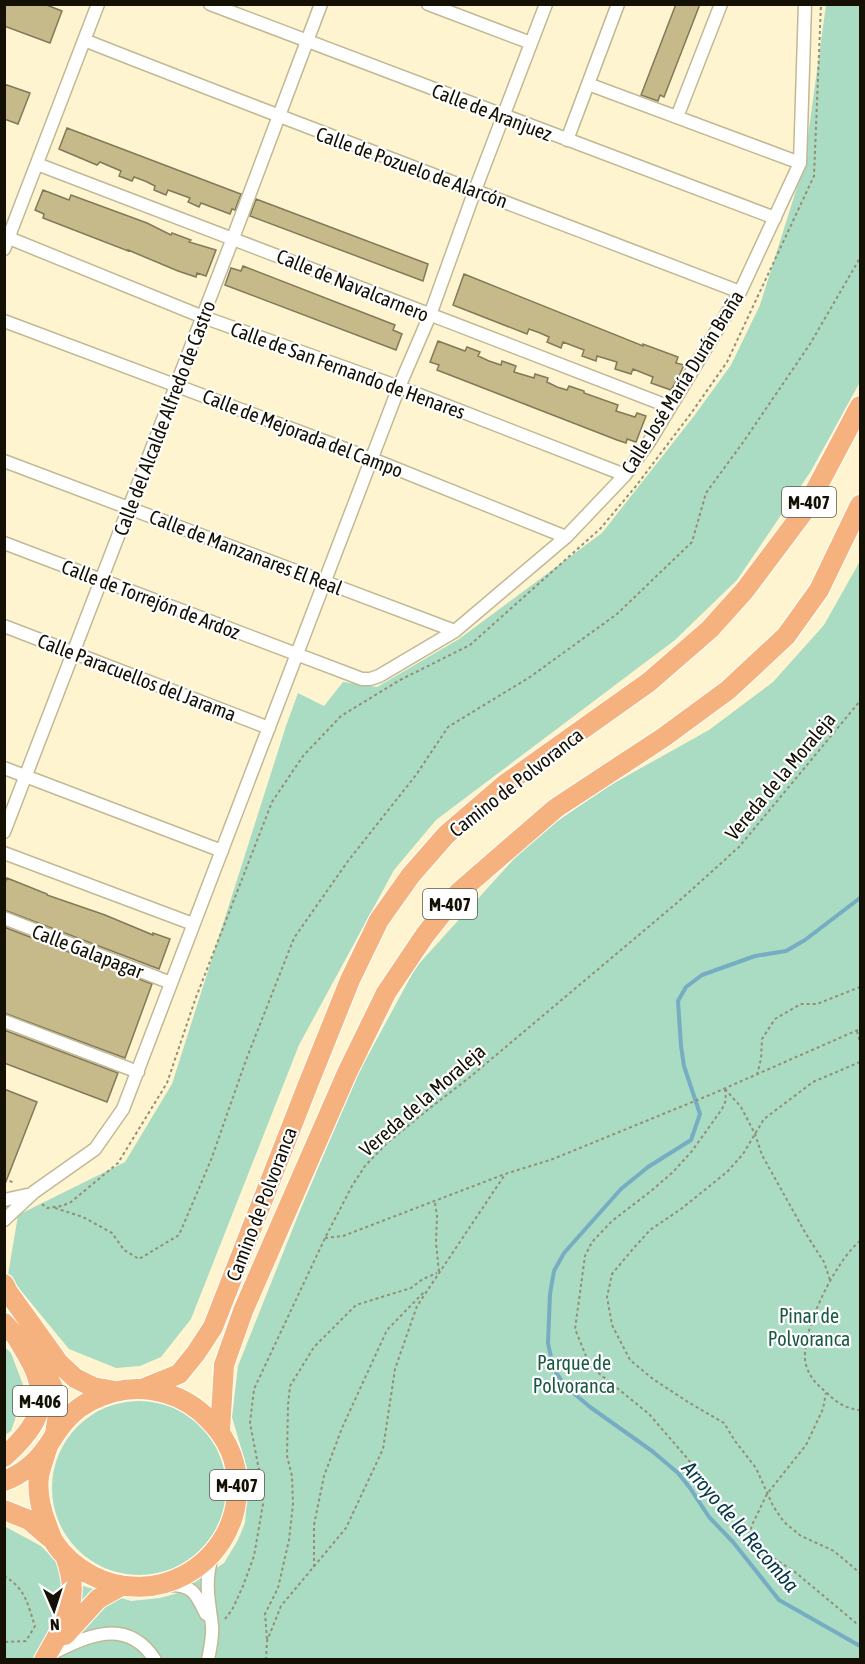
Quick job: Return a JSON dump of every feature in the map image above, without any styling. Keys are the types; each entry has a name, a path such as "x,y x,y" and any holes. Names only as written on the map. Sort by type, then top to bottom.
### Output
{"highway":[{"name":"Camino de Polvoranca","path":"142,1389 179,1374 213,1327 350,980 379,920 411,875 446,835 504,785 649,682 710,629 745,590 805,510 861,406"},
{"name":"Camino de Polvoranca","path":"220,1431 224,1365 243,1311 347,1072 386,993 425,935 459,892 556,808 664,737 728,690 786,636 819,590 861,505"},
{"name":"M-407","path":"819,590 851,554 861,534"},
{"path":"4,1284 36,1332 67,1371 93,1387 115,1391"},
{"path":"4,1323 33,1357 52,1385 58,1408 51,1440 32,1465 15,1477 4,1481"},
{"name":"M-406","path":"4,1457 19,1444 37,1420 41,1398 37,1376 17,1338"},
{"name":"M-407","path":"46,1658 66,1621 71,1601 72,1582 71,1569 59,1548 41,1510 39,1478 51,1440 71,1415 92,1400 115,1391 142,1389 172,1394 199,1409 220,1431 232,1455 238,1481 236,1507 227,1533 212,1554 189,1573 162,1585 121,1586 100,1580 81,1570 59,1548"},
{"path":"4,1510 29,1520 59,1548"},
{"path":"46,1658 98,1599 121,1586"}],"street":[{"path":"6,241 98,4"},
{"name":"Calle de Aranjuez","path":"210,4 775,218"},
{"name":"Calle del Alcalde Alfredo de Castro","path":"4,832 321,4"},
{"path":"428,4 531,43"},
{"path":"4,1220 34,1192 95,1149 123,1109 399,387 430,315 475,189 546,4"},
{"path":"567,140 618,4"},
{"path":"677,117 721,4"},
{"name":"Calle José María Durán Braña","path":"297,655 362,680 379,676 455,631 566,537 625,475 649,442 740,292 800,163 805,4"},
{"name":"Calle de Pozuelo de Alarcón","path":"84,40 278,117 475,189 740,292"},
{"path":"588,84 800,163"},
{"name":"Calle de Navalcarnero","path":"37,164 233,237 670,407"},
{"name":"Calle de San Fernando de Henares","path":"6,241 203,317 399,387 625,475"},
{"name":"Calle de Mejorada del Campo","path":"4,321 372,459 566,537"},
{"name":"Calle de Manzanares El Real","path":"4,461 455,631"},
{"name":"Calle de Torrejón de Ardoz","path":"4,543 297,655"},
{"name":"Calle Paracuellos del Jarama","path":"4,626 268,728"},
{"path":"4,768 222,851"},
{"path":"4,853 193,924"},
{"name":"Calle Galapagar","path":"4,918 171,983"},
{"path":"4,1021 138,1072"},
{"path":"4,1200 34,1192"},
{"path":"208,1659 212,1631 206,1590 207,1572 212,1554"},
{"path":"162,1585 183,1585 195,1594 212,1631"},
{"path":"46,1658 83,1638 110,1633 126,1635 140,1642 155,1659"}],"path":[{"path":"4,1179 20,1185 28,1180 41,1204 47,1208 62,1206 71,1202 118,1163 168,1083 195,1000 272,802 303,756 341,716 400,680 470,645 600,529 678,431 727,362 814,176 821,4"},
{"path":"53,1207 83,1217 112,1233 124,1250 139,1259 179,1235 211,1160 246,1060 294,939 341,871 416,775 448,727 530,677 616,614 692,542 706,493 810,344 861,258"},
{"name":"Vereda de la Moraleja","path":"212,1631 217,1630 232,1610 243,1586 254,1556 260,1526 263,1504 250,1424 254,1389 325,1238 365,1166 386,1144 470,1077 678,902 739,847 861,701"},
{"path":"757,1075 762,1039 775,1019 801,1004 817,1004 861,987"},
{"path":"325,1238 343,1236 505,1174 552,1159 725,1089 859,1030 861,1042"},
{"path":"861,1062 813,1082 764,1119 743,1154 727,1172 681,1209 650,1230 632,1250 612,1274 607,1297 612,1325 630,1360 653,1379 724,1423 756,1468 772,1506 784,1522 801,1536 834,1551 861,1573"},
{"path":"725,1089 741,1107 755,1134 762,1155 824,1262 830,1280"},
{"path":"725,1089 726,1100 722,1109 692,1151 673,1172 612,1221 592,1242 585,1256 575,1329 590,1366 649,1414 687,1458 747,1541 795,1572 856,1623 861,1624"},
{"path":"267,1641 281,1606 346,1528 383,1449 395,1369 417,1306 505,1174"},
{"path":"435,1201 439,1272"},
{"path":"861,1241 837,1267 830,1280 808,1332 805,1351 805,1364 813,1382 834,1401 852,1409 861,1410"},
{"path":"266,1659 265,1614 278,1588 289,1540 293,1504 292,1476 287,1456 290,1386 314,1347 356,1305 411,1288 423,1279 439,1272"},
{"path":"314,1567 314,1525 324,1476 342,1428 387,1330 429,1287"},
{"path":"747,1541 767,1494 806,1445 823,1408 826,1393"},
{"path":"4,1576 12,1580 23,1591 34,1626 26,1641 4,1642"}],"green space":[{"path":"826,5 860,5 860,382 811,471 737,580 675,640 436,820 394,870 299,1045 191,1319 161,1357 140,1366 116,1368 69,1349 8,1275 18,1215 125,1162 172,1084 298,693 324,706 343,682 377,687 459,639 602,533 694,416 731,365 760,305 804,165"},
{"name":"Parque de Polvoranca","path":"860,561 860,1659 5,1659 4,1526 41,1546 80,1585 131,1601 160,1598 178,1593 224,1563 245,1523 249,1475 232,1417 238,1366 358,1074 416,967 533,838 607,787 709,730 773,682 824,625"},
{"path":"4,1346 11,1353 25,1390 11,1431 5,1435"},
{"path":"139,1401 172,1408 187,1416 200,1427 211,1440 219,1455 226,1488 219,1521 211,1536 200,1549 187,1560 172,1568 139,1575 106,1568 91,1560 78,1549 67,1536 59,1521 52,1488 59,1455 67,1440 78,1427 91,1416 106,1408"}],"building":[{"path":"4,4 44,4 62,11 50,43 4,26"},
{"path":"676,4 700,4 664,97 660,95 658,101 641,95"},
{"path":"4,84 30,93 18,124 4,119"},
{"path":"67,128 241,194 235,210 232,209 230,214 201,203 199,207 188,202 190,198 168,190 166,195 154,190 155,186 145,181 134,177 132,181 119,176 121,171 100,162 97,165 59,149"},
{"path":"43,190 69,200 71,195 147,223 171,235 172,233 191,240 189,242 216,250 206,276 197,273 196,277 178,271 43,218 44,214 35,210"},
{"path":"256,199 428,264 423,281 250,216"},
{"path":"243,266 395,325 393,330 402,334 396,350 225,285 231,268 241,271"},
{"path":"464,274 643,346 643,344 678,357 676,363 684,365 671,390 651,383 653,377 633,369 631,374 615,369 617,362 597,356 596,361 582,356 584,350 563,342 561,348 547,342 549,337 540,333 529,329 527,334 453,305"},
{"path":"438,341 465,351 467,347 480,352 478,356 501,365 502,361 516,366 514,372 534,378 535,374 548,378 547,382 557,387 567,390 569,386 584,391 584,393 618,405 616,411 635,417 637,413 646,416 636,442 627,439 626,443 617,440 437,370 439,365 430,362"},
{"path":"7,878 153,935 153,933 170,939 159,969 4,910 4,885"},
{"path":"4,927 152,984 125,1058 4,1013"},
{"path":"4,1030 118,1073 107,1102 4,1063"},
{"path":"4,1089 37,1102 5,1184 4,1184"}],"waterway":[{"name":"Arroyo de la Recomba","path":"860,898 805,940 786,951 755,956 702,975 686,987 678,1001 681,1046 684,1066 700,1114 691,1140 648,1167 621,1189 564,1253 554,1271 550,1294 548,1343 553,1367 564,1385 678,1473 709,1517 733,1542 779,1600 860,1646"}],"park label":[{"name":"Pinar de Polvoranca","path":"809,1326"}]}
